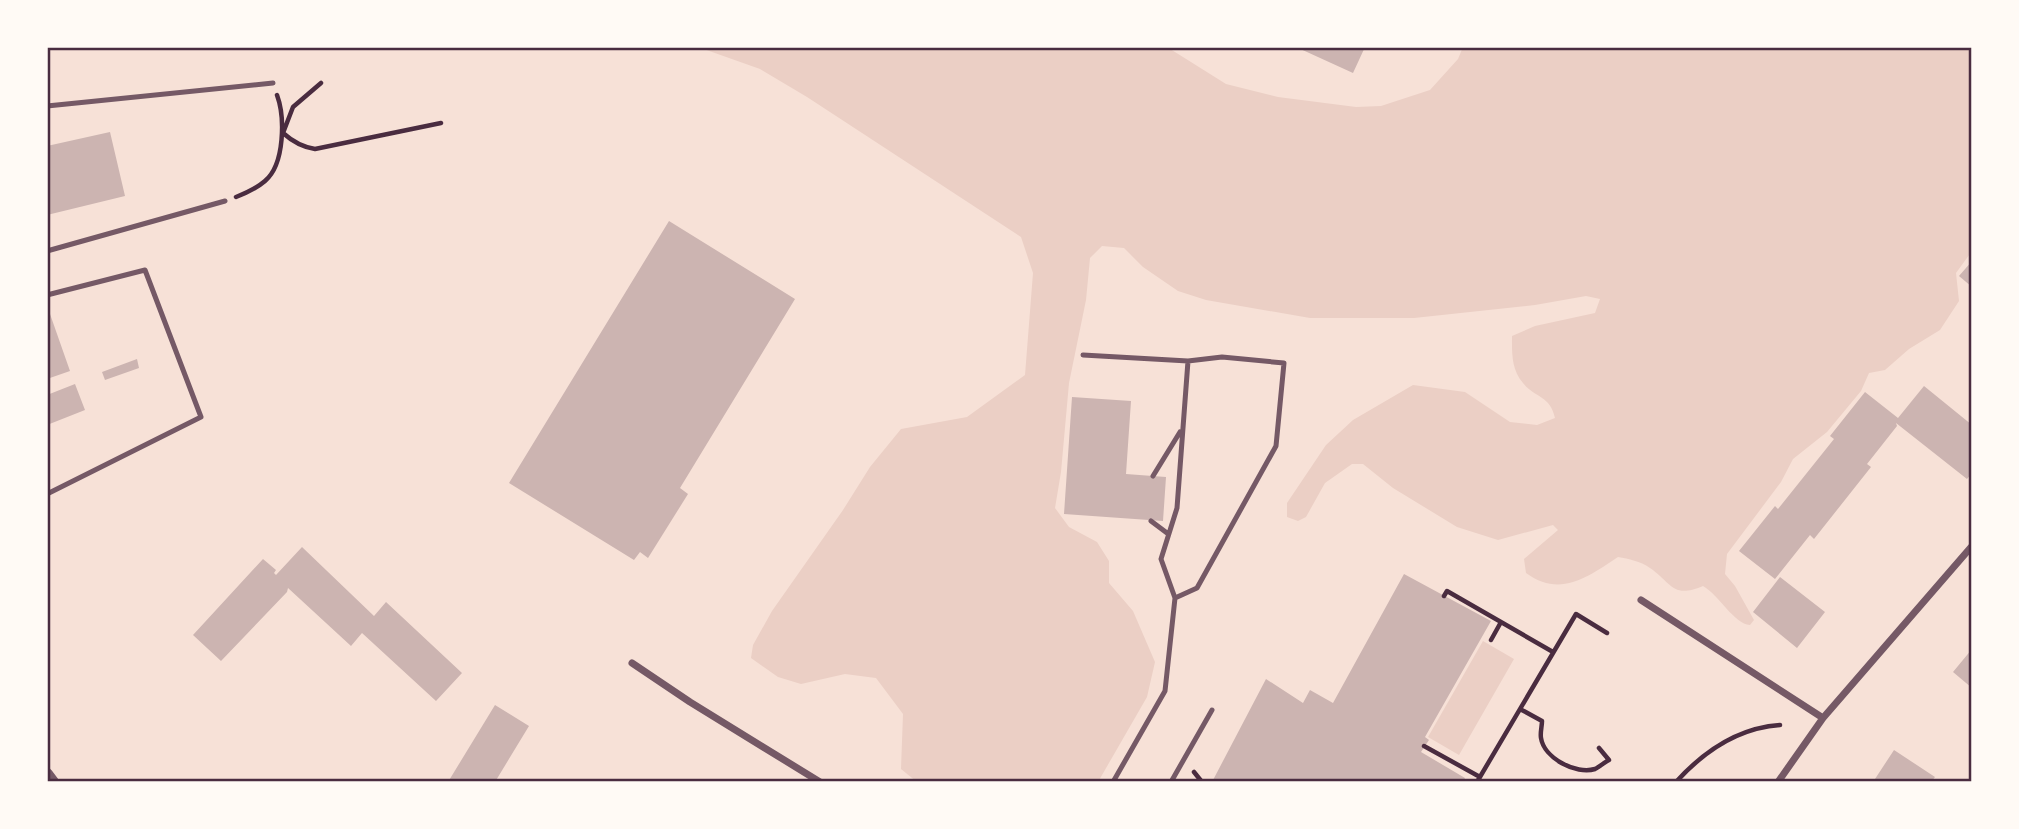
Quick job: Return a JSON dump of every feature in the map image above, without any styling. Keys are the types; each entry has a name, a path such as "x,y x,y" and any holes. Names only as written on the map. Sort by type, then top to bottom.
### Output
{"street":[{"path":"1779,782 1822,718 1972,547"},
{"path":"1641,600 1822,718"},
{"path":"632,663 820,782"},
{"path":"47,774 53,782"}],"lane":[{"path":"47,106 273,83"},
{"path":"47,251 225,201"},
{"path":"47,295 145,270 201,417 47,494"},
{"path":"1083,355 1188,361 1222,357 1284,363 1276,446 1197,588 1175,598"},
{"path":"1113,782 1165,691 1175,598 1161,559 1177,508 1188,361"},
{"path":"1153,476 1182,429"},
{"path":"1151,521 1167,533"},
{"path":"1171,782 1212,710"}],"path":[{"path":"273,83 279,100 283,133 295,143 315,149 441,123"},
{"path":"225,201 246,193 267,180 275,167 283,133 293,107 321,83"},
{"path":"1444,596 1447,592 1553,652"},
{"path":"1424,747 1479,779 1576,614 1607,633"},
{"path":"1492,640 1500,622"},
{"path":"1520,709 1542,721 1541,738 1546,750 1559,762 1577,769 1593,769 1609,760 1599,748"},
{"path":"1676,782 1695,761 1726,739 1765,726 1780,725"}],"shaded area":[{"path":"698,47 1167,47 1226,84 1278,97 1356,107 1381,106 1430,90 1458,59 1463,47 1972,47 1972,251 1956,273 1959,301 1940,330 1909,349 1885,370 1869,373 1861,391 1827,432 1793,459 1781,482 1727,554 1725,574 1754,620 1750,625 1738,620 1703,586 1693,590 1678,590 1646,566 1618,557 1574,582 1550,584 1538,580 1526,573 1524,559 1558,530 1553,525 1498,540 1457,527 1393,488 1363,464 1352,464 1325,483 1306,517 1298,521 1287,517 1287,503 1326,445 1353,420 1413,385 1465,392 1510,422 1537,425 1555,418 1550,405 1519,378 1513,360 1512,336 1535,326 1595,313 1600,299 1586,296 1535,305 1414,318 1310,318 1206,300 1178,291 1143,267 1124,248 1102,246 1090,258 1086,300 1069,383 1055,508 1069,527 1097,542 1109,561 1109,583 1133,611 1155,662 1147,697 1098,782 917,782 901,769 903,714 876,678 845,674 801,684 778,677 751,658 753,645 772,611 870,467 901,429 967,417 1025,375 1033,273 1021,237 760,69"},
{"path":"1483,641 1514,659 1459,755 1428,737"}],"building":[{"path":"1296,47 1365,47 1353,73"},
{"path":"110,132 125,196 47,215 47,146"},
{"path":"669,221 795,299 680,488 688,494 648,558 640,552 634,560 509,483"},
{"path":"1972,261 1972,287 1959,276"},
{"path":"50,314 70,371 47,379 47,315"},
{"path":"137,359 139,368 105,380 102,372"},
{"path":"75,384 85,410 47,425 47,395"},
{"path":"1924,386 1972,425 1972,473 1967,479 1896,423 1897,426 1867,464 1871,467 1814,539 1810,535 1775,579 1739,551 1775,506 1778,509 1834,439 1830,436 1865,392 1898,418"},
{"path":"1072,397 1131,401 1126,474 1166,477 1163,521 1064,514"},
{"path":"302,547 374,616 386,602 462,673 436,701 362,633 351,646 288,588 221,661 193,635 263,559 276,570 276,575"},
{"path":"1404,574 1491,621 1425,737 1429,740 1421,752 1465,778 1463,782 1212,782 1266,679 1303,703 1310,690 1333,703"},
{"path":"1780,577 1825,612 1797,648 1753,612"},
{"path":"1972,649 1972,688 1953,672"},
{"path":"495,705 529,726 495,782 448,782"},
{"path":"1894,750 1935,777 1931,782 1873,782"}]}
